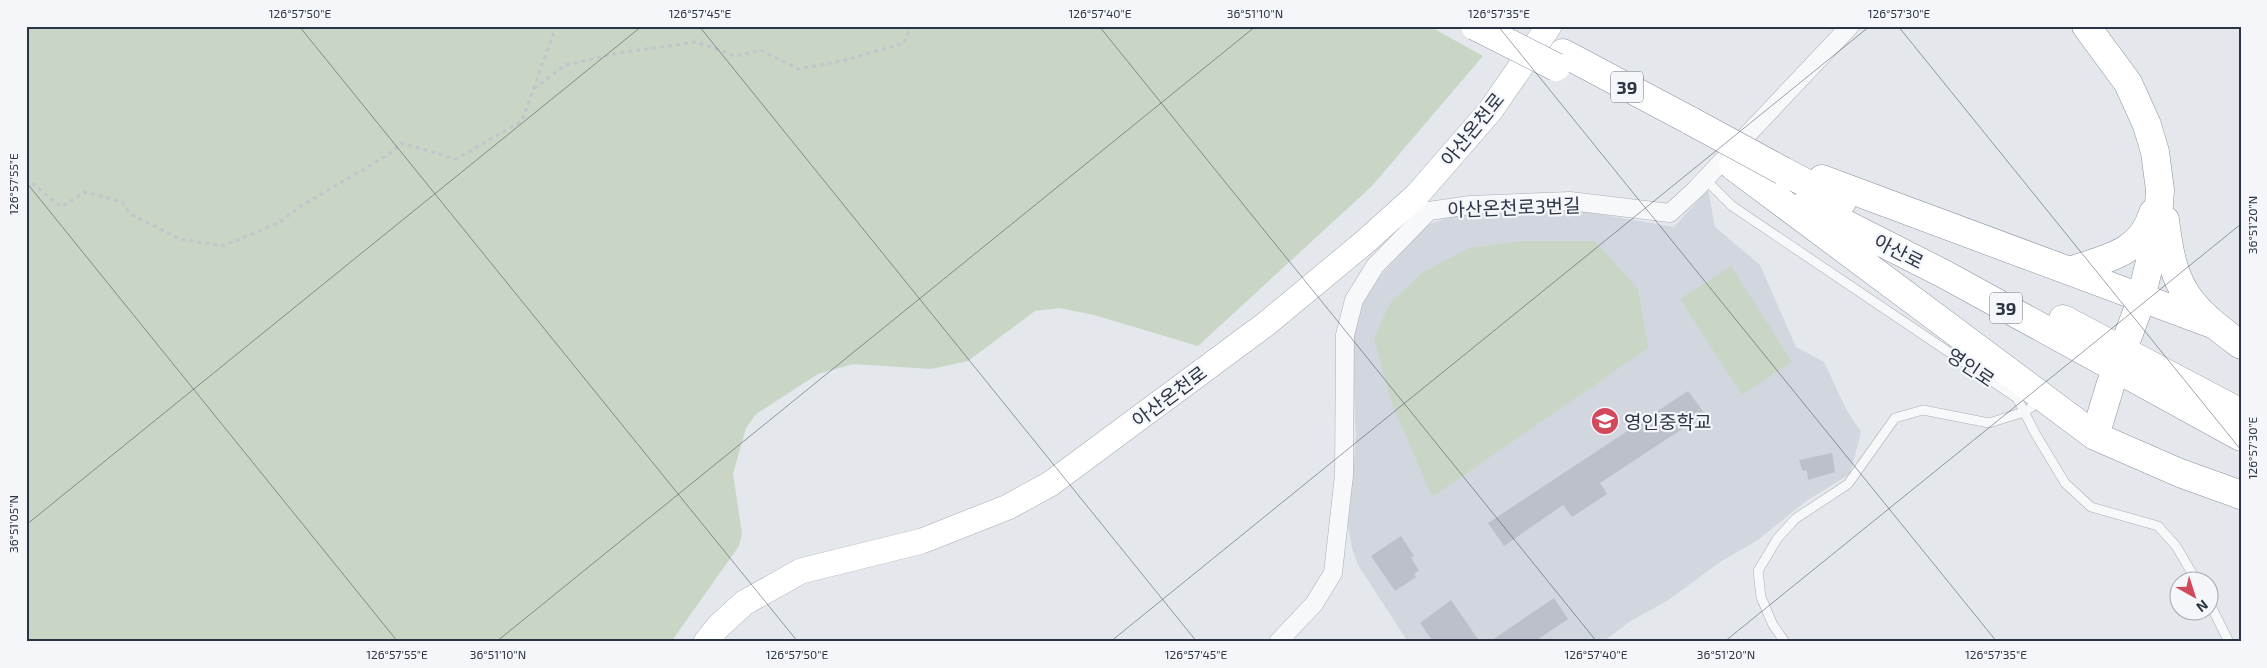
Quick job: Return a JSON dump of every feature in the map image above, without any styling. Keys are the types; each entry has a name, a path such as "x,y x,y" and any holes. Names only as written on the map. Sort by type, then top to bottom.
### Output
{"highway":[{"name":"39","path":"1475,26 1560,60"},
{"name":"39","path":"1512,26 1560,60"},
{"path":"2086,26 2128,82 2147,125 2155,152 2168,252 2179,284 2196,308 2212,324 2241,345"},
{"name":"아산로","path":"1560,60 1776,178 2241,413"},
{"name":"아산로","path":"1776,178 1944,274 2241,437"},
{"path":"1776,178 2070,271 2212,324"},
{"path":"1776,178 2034,405 2094,436 2180,473 2241,495"},
{"path":"2070,271 2120,253 2138,242 2149,228 2160,190"},
{"path":"2128,336 2139,306 2157,233 2160,190"},
{"path":"2094,436 2111,383"}],"main road":[{"name":"아산온천로","path":"706,642 718,627 744,603 801,571 922,541 1008,507 1050,484 1266,324 1422,204 1549,26"}],"street":[{"name":"아산온천로3번길","path":"1278,642 1314,604 1333,573 1344,475 1345,335 1354,300 1375,266 1422,204 1570,201 1670,213 1705,179 1850,26"}],"lane":[{"name":"영인로","path":"1705,179 1732,206 2017,398 2034,405 2065,483 2091,507 2158,526 2176,546 2190,570"},
{"path":"1786,642 1773,625 1761,597 1758,571 1777,540 1795,519 1848,484 1894,418 1923,410 1989,423 2034,405"},
{"path":"2218,620 2229,642"}],"path":[{"path":"26,178 61,208 85,192 122,202 130,214 180,239 224,246 278,223 304,204 388,156 401,142 456,159 522,121 556,26"},
{"path":"533,90 565,65 619,53 696,42 736,56 760,50 799,69 887,50 904,43 911,26"}],"shaded area":[{"name":"영인중학교","path":"1708,190 1715,227 1760,265 1796,347 1824,362 1847,411 1861,432 1850,474 1806,501 1758,540 1720,562 1670,599 1629,622 1603,642 1408,642 1358,565 1352,548 1348,526 1356,436 1351,337 1359,307 1371,286 1427,225 1452,216 1489,211 1587,212 1674,227"}],"green space":[{"path":"26,26 1429,26 1483,56 1372,186 1198,346 1094,315 1059,308 1035,311 968,361 931,369 853,364 818,374 756,414 746,428 733,474 742,533 739,546 671,642 26,642"},
{"path":"1523,241 1595,241 1638,289 1648,348 1432,497 1391,401 1374,338 1390,303 1423,272 1469,248"},
{"path":"1731,266 1792,362 1742,395 1680,299"}],"building":[{"path":"1688,391 1705,414 1600,483 1607,494 1572,517 1563,505 1504,546 1488,523"},
{"path":"1832,453 1835,472 1808,480 1807,471 1802,470 1799,460"},
{"path":"1401,536 1414,556 1411,558 1419,570 1414,574 1416,577 1395,591 1371,556"},
{"path":"1554,598 1568,619 1534,642 1489,642"},
{"path":"1451,600 1480,642 1433,642 1420,623"}],"place":[{"name":"영인중학교","path":"1605,421"}]}
